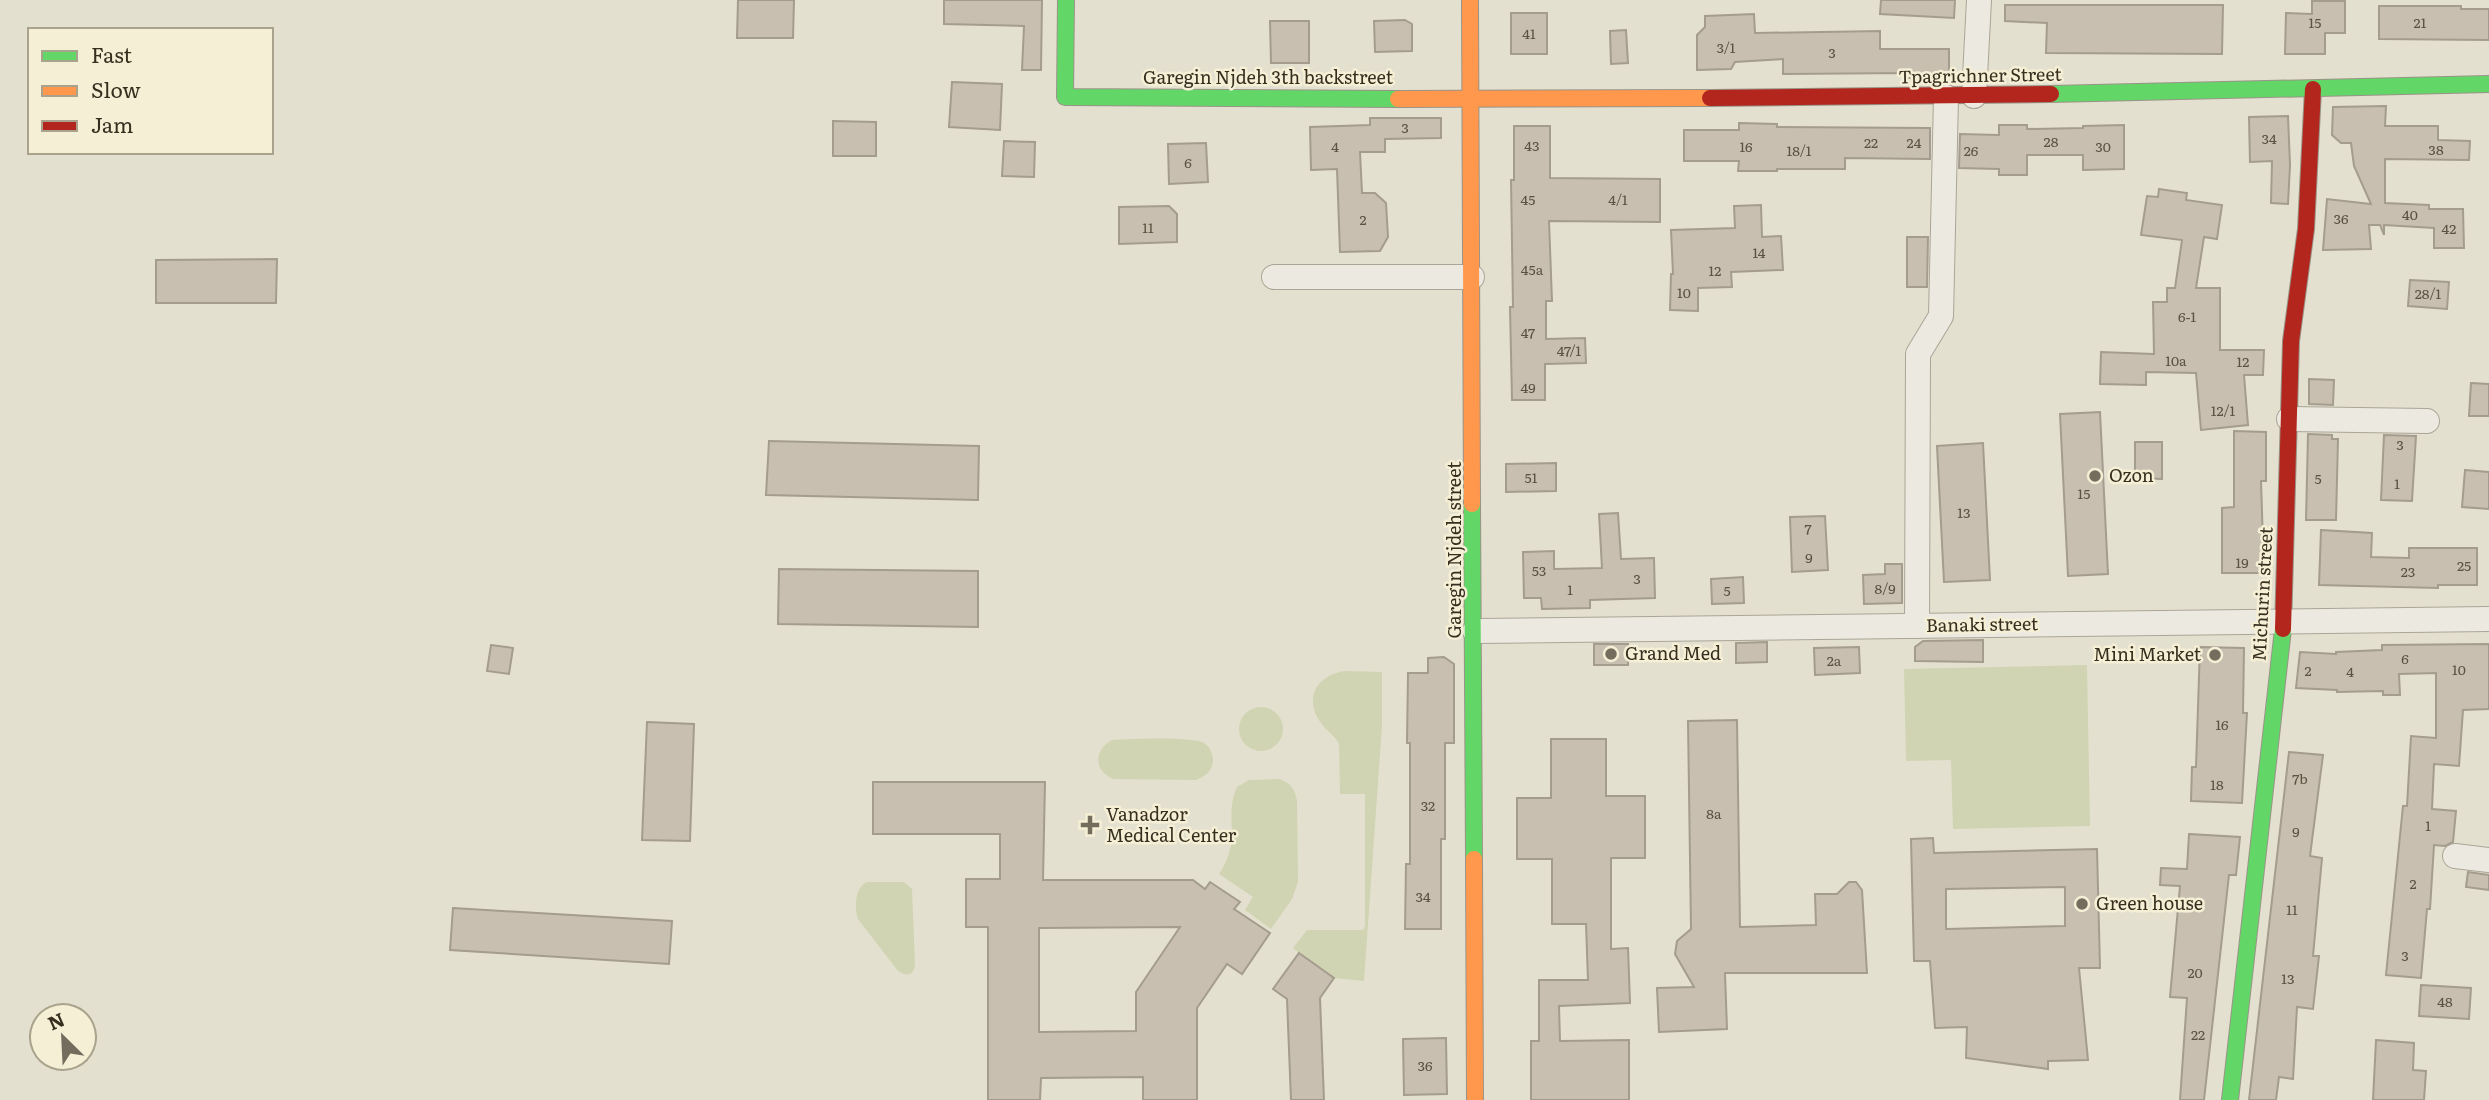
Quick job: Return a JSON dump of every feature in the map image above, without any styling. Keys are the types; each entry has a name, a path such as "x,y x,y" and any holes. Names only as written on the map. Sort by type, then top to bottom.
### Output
{"street":[{"name":"Garegin Njdeh 3th backstreet","path":"1066,0 1065,97 1471,99"},
{"name":"Garegin Njdeh street","path":"1470,0 1475,631 1475,1100"},
{"path":"1974,96 1979,0"},
{"name":"Tpagrichner Street","path":"1471,99 1946,97 2489,84"},
{"name":"Michurin street","path":"2230,1100 2284,621 2291,341 2306,229 2313,89"},
{"path":"1917,626 1918,354 1941,316 1946,97"},
{"path":"1275,277 1472,277"},
{"path":"2289,419 2427,421"},
{"name":"Banaki street","path":"1475,631 2489,619"},
{"path":"2455,856 2489,860"}],"green space":[{"path":"2087,665 2090,826 1953,829 1951,760 1906,761 1904,669"},
{"path":"1382,672 1382,726 1364,981 1334,978 1293,948 1307,930 1363,930 1365,926 1365,794 1340,794 1339,744 1321,723 1313,705 1313,697 1320,683 1335,673"},
{"path":"1261,707 1276,714 1283,729 1276,744 1261,751 1246,744 1239,729 1246,714"},
{"path":"1160,738 1197,741 1204,743 1209,749 1213,761 1208,773 1196,780 1113,779 1102,771 1098,760 1102,749 1112,740"},
{"path":"1280,779 1292,787 1297,801 1298,882 1292,899 1271,929 1245,910 1253,897 1219,874 1230,850 1233,798 1237,787 1249,780"},
{"path":"867,882 904,882 912,889 915,964 910,974 898,971 858,919 856,898 860,888"}],"building":[{"path":"738,0 794,0 793,38 737,38"},
{"path":"944,0 1042,0 1041,70 1022,70 1024,26 944,24"},
{"path":"1881,0 1955,0 1954,18 1880,14"},
{"path":"2312,1 2345,1 2345,33 2325,33 2325,54 2285,54 2286,13 2312,14"},
{"path":"2005,5 2223,5 2222,54 2046,53 2047,23 2005,21"},
{"path":"2379,6 2461,6 2461,9 2489,9 2489,40 2379,39"},
{"path":"1511,13 1547,13 1547,54 1511,54"},
{"path":"1754,14 1755,33 1880,31 1880,49 1949,49 1949,78 1908,78 1908,73 1783,74 1783,59 1735,62 1731,69 1697,70 1697,35 1705,27 1705,16"},
{"path":"1405,20 1412,24 1412,51 1375,52 1374,21"},
{"path":"1270,21 1309,21 1309,63 1271,63"},
{"path":"1626,30 1628,63 1611,64 1610,31"},
{"path":"952,82 1002,84 1000,130 949,127"},
{"path":"2386,106 2385,126 2438,126 2438,140 2470,141 2469,160 2385,159 2385,203 2429,205 2429,209 2463,209 2464,248 2434,248 2434,228 2384,225 2384,235 2380,225 2369,225 2371,249 2323,250 2327,199 2371,204 2354,166 2351,143 2341,143 2332,135 2333,107"},
{"path":"2288,116 2288,204 2271,203 2272,161 2250,162 2249,117"},
{"path":"1370,118 1441,118 1441,138 1385,139 1385,152 1360,152 1362,193 1375,193 1386,203 1388,237 1380,251 1340,252 1337,169 1311,170 1310,127 1370,125"},
{"path":"833,121 876,122 876,156 833,156"},
{"path":"1739,123 1777,124 1777,127 1930,128 1930,159 1845,158 1845,169 1777,171 1738,171 1739,161 1684,161 1684,130 1739,130"},
{"path":"1999,125 2027,125 2027,129 2124,125 2124,169 2083,170 2083,155 2027,155 2027,175 1999,175 1999,169 1959,168 1960,134 1999,135"},
{"path":"1514,126 1550,126 1550,178 1660,179 1660,222 1549,221 1552,301 1546,301 1546,339 1585,338 1586,363 1545,364 1545,400 1512,400 1510,307 1513,307 1511,180 1514,180"},
{"path":"1004,141 1035,142 1034,177 1002,176"},
{"path":"1206,143 1208,182 1169,184 1168,144"},
{"path":"2159,189 2187,193 2186,200 2222,205 2217,239 2204,237 2196,288 2220,288 2220,350 2264,350 2263,375 2244,375 2248,425 2201,430 2196,373 2146,372 2146,385 2100,384 2101,352 2154,354 2153,302 2167,302 2167,288 2175,288 2182,240 2141,235 2147,196 2158,197"},
{"path":"1761,205 1762,237 1781,236 1783,270 1731,272 1732,287 1698,288 1698,311 1670,310 1673,274 1671,230 1735,228 1734,206"},
{"path":"1169,206 1177,214 1177,242 1119,244 1119,207"},
{"path":"1907,237 1928,237 1927,287 1907,287"},
{"path":"277,259 276,303 156,303 156,260"},
{"path":"2410,280 2449,282 2447,309 2408,306"},
{"path":"2309,379 2334,380 2333,405 2309,404"},
{"path":"2471,383 2489,384 2489,416 2469,416"},
{"path":"2100,412 2108,574 2068,576 2060,414"},
{"path":"2234,431 2266,432 2266,481 2261,481 2262,573 2222,573 2222,508 2234,507"},
{"path":"2308,434 2332,435 2332,439 2338,439 2336,520 2306,520"},
{"path":"2384,435 2416,436 2412,501 2381,500"},
{"path":"769,441 979,446 978,500 766,495"},
{"path":"2135,442 2162,442 2162,479 2135,478"},
{"path":"1983,443 1990,580 1944,582 1937,446"},
{"path":"1556,463 1556,491 1506,492 1506,464"},
{"path":"2465,470 2489,472 2489,509 2462,507"},
{"path":"1618,513 1621,559 1654,558 1655,598 1590,600 1590,608 1542,609 1541,598 1524,598 1523,552 1554,551 1554,569 1602,568 1599,514"},
{"path":"1825,516 1828,570 1792,572 1790,517"},
{"path":"2321,530 2372,533 2371,557 2409,558 2409,548 2477,548 2477,585 2438,585 2438,588 2319,585"},
{"path":"1885,564 1902,564 1902,603 1864,604 1863,575 1885,574"},
{"path":"779,569 978,571 978,627 778,624"},
{"path":"1743,577 1744,603 1712,604 1711,579"},
{"path":"1983,640 1983,662 1915,661 1915,647 1923,641"},
{"path":"1767,642 1767,662 1736,663 1736,643"},
{"name":"Grand Med","path":"1594,644 1628,644 1628,665 1594,665"},
{"path":"2489,644 2489,709 2463,710 2459,766 2434,764 2432,809 2456,811 2453,842 2445,846 2434,845 2430,909 2427,909 2421,978 2386,975 2403,806 2407,806 2411,736 2436,738 2436,673 2399,674 2400,695 2383,695 2383,691 2337,692 2296,688 2300,652 2336,654 2382,650 2382,645"},
{"path":"491,645 513,648 509,674 487,671"},
{"path":"1859,647 1860,673 1815,675 1814,648"},
{"path":"2200,647 2244,648 2243,713 2247,713 2242,803 2191,801 2192,767 2196,767"},
{"path":"1444,657 1454,664 1454,743 1445,743 1441,929 1405,929 1406,864 1410,864 1408,673 1428,673 1428,658"},
{"path":"1737,720 1740,927 1816,925 1815,894 1837,894 1849,882 1856,882 1862,890 1867,973 1725,973 1727,1029 1659,1032 1657,988 1694,987 1675,954 1677,941 1691,929 1688,721"},
{"path":"647,722 694,724 690,841 642,840"},
{"path":"1551,739 1606,739 1606,796 1645,796 1645,858 1611,858 1611,949 1628,948 1630,1003 1559,1006 1560,1041 1629,1040 1629,1100 1531,1100 1531,1041 1539,1041 1539,980 1588,980 1586,924 1552,924 1552,859 1517,859 1517,798 1551,798"},
{"path":"2289,752 2323,755 2310,856 2322,858 2313,956 2319,956 2313,1009 2297,1007 2293,1079 2279,1077 2276,1100 2249,1100"},
{"path":"873,782 1045,782 1043,880 1193,880 1205,889 1210,882 1240,902 1234,909 1270,933 1242,974 1227,964 1197,1008 1197,1100 1143,1100 1143,1077 1041,1078 1040,1100 988,1100 988,927 966,927 966,879 1000,879 1000,834 873,834","holes":["1180,927 1136,992 1136,1031 1039,1032 1039,928"]},
{"path":"2189,834 2240,837 2236,875 2229,875 2204,1100 2180,1100 2187,998 2170,997 2180,886 2160,885 2161,868 2187,869"},
{"path":"1933,838 1934,853 2097,849 2100,968 2079,968 2088,1060 2048,1061 2048,1069 1966,1058 1967,1027 1935,1028 1930,961 1914,961 1911,839","holes":["2065,887 2065,926 1946,929 1946,889"]},
{"path":"2468,872 2489,875 2489,890 2466,887"},
{"path":"453,908 672,921 669,964 450,950"},
{"path":"1299,953 1334,978 1320,998 1324,1100 1291,1100 1287,999 1273,989"},
{"path":"2421,985 2471,988 2469,1019 2419,1016"},
{"path":"1446,1038 1447,1094 1404,1095 1403,1039"},
{"path":"2376,1040 2414,1043 2413,1070 2426,1071 2424,1100 2373,1100"}],"traffic: fast":[{"path":"1066,0 1065,97 1398,99"},
{"path":"2051,94 2489,84"},
{"path":"1472,504 1474,859"},
{"path":"2230,1100 2283,629"}],"traffic: slow":[{"path":"1470,0 1472,504"},
{"path":"1398,99 1710,98"},
{"path":"1474,859 1475,1100"}],"traffic: jam":[{"path":"2283,629 2291,341 2306,229 2313,89"},
{"path":"1710,98 2051,94"}],"place":[{"name":"Ozon","path":"2095,476"},
{"name":"Grand Med","path":"1611,654"},
{"name":"Mini Market","path":"2215,655"},
{"name":"Vanadzor Medical Center","path":"1090,825"},
{"name":"Green house","path":"2082,904"}]}
